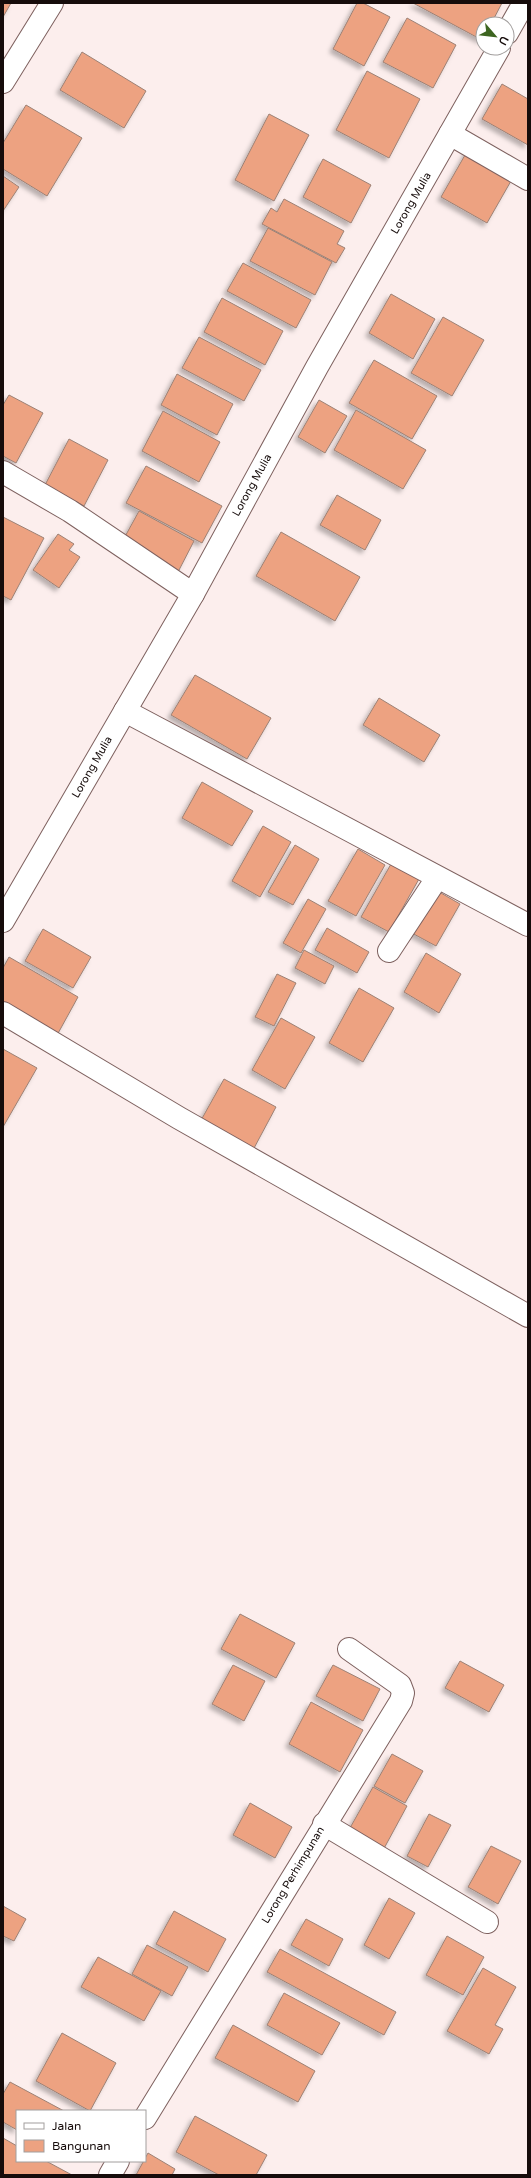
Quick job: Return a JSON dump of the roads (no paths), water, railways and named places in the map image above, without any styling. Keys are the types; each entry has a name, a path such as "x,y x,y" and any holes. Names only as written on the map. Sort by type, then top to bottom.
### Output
{"street":[{"path":"3,82 30,42 52,3"},
{"path":"515,19 524,3"},
{"name":"Lorong Mulia","path":"3,921 193,594 317,367 494,56"},
{"path":"450,134 528,179"},
{"path":"3,472 70,511 193,594"},
{"path":"125,711 528,925"},
{"path":"389,951 437,878"},
{"path":"3,1013 179,1118 528,1316"},
{"name":"Lorong Perhimpunan","path":"146,2116 324,1824 401,1701 403,1694 400,1685 349,1649"},
{"path":"324,1824 487,1922"},
{"path":"110,2175 117,2162"}]}
